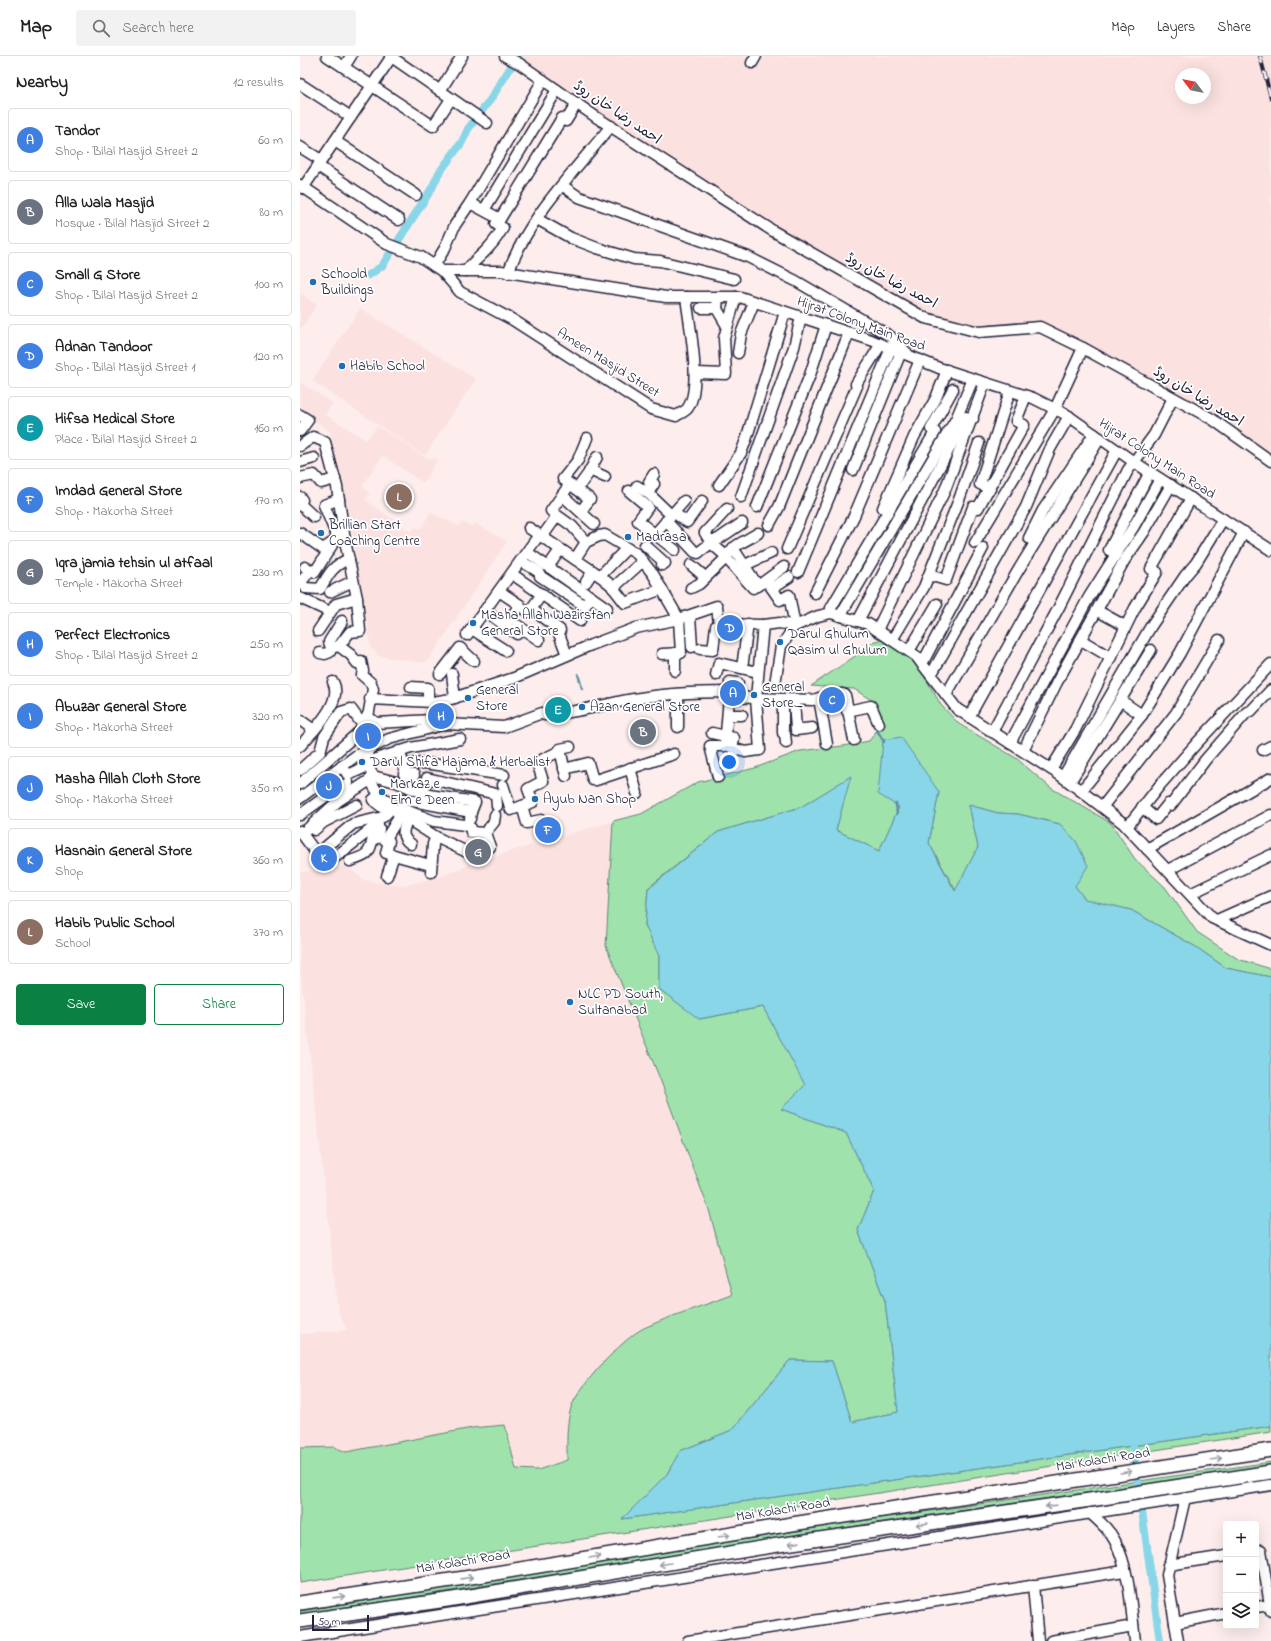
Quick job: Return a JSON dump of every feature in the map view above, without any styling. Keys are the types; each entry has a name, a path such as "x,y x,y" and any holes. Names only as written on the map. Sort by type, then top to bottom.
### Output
{"main road":[{"name":"Mai Kolachi Road","path":"300,1603 484,1575 792,1524 1271,1450"},
{"path":"300,1621 447,1600 786,1544 1090,1507 1178,1486 1271,1472"}],"street":[{"path":"327,56 433,126 451,99"},
{"path":"344,67 351,56"},
{"path":"487,123 391,56 335,141 302,186 387,244 421,257 438,268 455,225 543,80"},
{"path":"440,91 462,56"},
{"name":"احمد رضا خان روڈ","path":"507,57 520,64 611,126 773,231 925,318 979,332 1040,327 1084,348 1212,419 1271,461"},
{"path":"300,84 351,117"},
{"path":"484,210 558,90"},
{"path":"466,271 472,263 490,247 502,228 496,224 562,118 566,121 577,103"},
{"path":"508,272 516,250 537,219 611,126"},
{"path":"335,141 416,195"},
{"path":"300,147 319,163 399,220"},
{"path":"563,186 579,197 748,257 796,281 890,336 916,358 854,516 815,593"},
{"path":"470,202 500,219"},
{"path":"537,219 571,238 596,248 634,259 660,261 734,279"},
{"name":"Hijrat Colony Main Road","path":"438,268 466,271 508,272 666,297 686,297 718,302 736,298 754,302 826,325 947,370 1026,396 1069,416 1134,462 1271,550"},
{"name":"Ameen Masjid Street","path":"438,268 460,292 513,320 651,409 676,416 687,409 694,389 696,373 686,297"},
{"path":"696,373 726,374 724,338 736,298"},
{"path":"701,308 718,302 727,326"},
{"path":"738,353 741,334 754,302"},
{"path":"719,485 741,454 785,312"},
{"path":"741,497 794,347 801,317"},
{"path":"757,507 810,375 826,325"},
{"path":"769,525 779,507 849,333"},
{"path":"787,550 857,386 856,384 880,344"},
{"path":"798,572 891,348"},
{"path":"922,664 979,545 1055,409 1084,348"},
{"path":"853,470 901,352"},
{"path":"886,514 882,512 914,437 936,398 947,370"},
{"path":"840,616 956,419 973,379"},
{"path":"877,630 945,490 973,419 985,383"},
{"path":"719,624 764,625 780,623 794,625 830,611 935,432 931,429 953,389"},
{"path":"990,489 980,484 1010,391"},
{"path":"929,574 946,580 973,507 978,508 990,489 1024,425 1016,421 1026,396"},
{"path":"992,732 1059,607 1128,470 1145,448 1161,423 1173,398"},
{"path":"300,415 308,420 300,430"},
{"path":"931,675 1026,507 1050,449 1069,416"},
{"path":"858,621 966,418 973,419"},
{"path":"946,695 1036,542 1029,538 1043,510 1097,436"},
{"path":"303,440 315,437 325,442 339,499 339,540 315,572 307,569 303,586 320,590 332,569 338,564 349,559"},
{"path":"581,511 590,498 563,478 578,460 587,438"},
{"path":"892,640 924,587 960,497 979,443"},
{"path":"969,717 1117,450"},
{"path":"586,542 572,526 551,511 562,496 590,470 597,457"},
{"path":"300,462 314,458"},
{"path":"590,470 605,477"},
{"path":"1116,554 1109,550 1150,472"},
{"path":"648,493 654,484 649,482 654,474"},
{"path":"300,478 314,475 321,483 335,479"},
{"path":"1010,743 1089,597 1160,479"},
{"path":"1023,751 1056,682 1098,611 1124,561 1144,532 1171,485"},
{"path":"675,550 638,520 648,507 633,489 648,493 670,516 695,552 698,553 710,541 717,540 742,523"},
{"path":"562,496 581,511 594,524"},
{"path":"300,497 302,500 300,504 314,518"},
{"path":"1051,769 1075,730 1125,626 1157,572 1151,569 1192,498"},
{"path":"320,653 325,654 330,652 350,632 360,631 357,598 349,559 324,505 339,499"},
{"path":"613,588 640,558 644,545 652,532 684,501"},
{"path":"670,516 686,522 702,502"},
{"path":"727,509 705,533 710,541 727,557 753,588"},
{"path":"506,651 470,632 524,556 557,516"},
{"path":"1066,779 1151,626 1185,576 1196,563 1223,519"},
{"path":"529,528 596,574 613,588 625,603 662,589"},
{"path":"1082,790 1142,715 1180,653 1244,532"},
{"path":"300,533 324,549 339,540"},
{"path":"692,588 727,557 727,554 733,548 758,533"},
{"path":"574,559 586,542 605,535 640,558 662,589 679,619 681,653 662,654"},
{"path":"644,545 665,563 662,565"},
{"path":"733,548 758,586 770,584 788,577"},
{"path":"586,582 626,549"},
{"path":"548,567 560,550"},
{"path":"745,565 771,553"},
{"path":"524,556 548,567 607,608"},
{"path":"524,556 539,572 540,576 585,606 591,597"},
{"path":"691,565 705,577"},
{"path":"770,584 784,567"},
{"path":"512,574 580,621"},
{"path":"330,592 353,581"},
{"path":"770,584 780,600 789,595 794,625 781,646 775,684"},
{"path":"499,591 529,612 542,594"},
{"path":"300,598 330,612"},
{"path":"318,631 336,604 357,598"},
{"path":"909,651 937,604"},
{"path":"520,605 506,618 539,640"},
{"path":"370,698 428,702 455,698 514,678 636,628 679,619 717,606 719,624 716,626 713,650 696,648 690,616"},
{"path":"531,609 559,630 567,655"},
{"path":"485,611 517,634 521,628"},
{"path":"830,611 840,616 868,624 916,656 957,709 1051,769 1104,806 1127,827 1212,918 1271,945"},
{"path":"1098,611 1125,626"},
{"path":"300,784 364,731 373,689 371,683 362,675 363,671 359,662 351,655 335,647 329,642 342,621"},
{"path":"742,668 748,624"},
{"path":"712,733 734,738 732,748 745,752 760,750 756,698 764,625"},
{"path":"1081,640 1110,657"},
{"path":"1104,806 1176,713 1219,640"},
{"path":"440,674 460,648 474,661"},
{"path":"1066,779 1120,700 1151,650"},
{"path":"675,653 675,671"},
{"path":"716,675 719,663 758,672"},
{"path":"1127,827 1142,807 1196,744 1271,664"},
{"path":"452,674 455,698"},
{"path":"300,746 326,716 334,698 336,688 333,682"},
{"path":"718,777 710,746 725,746 730,682 738,683"},
{"path":"412,687 428,688 428,702"},
{"path":"1142,807 1156,819 1168,804 1171,805 1206,758 1247,712 1251,711 1271,690"},
{"path":"678,694 678,727"},
{"path":"300,798 342,766 367,750 389,739 446,724 504,728 542,713 544,715 560,715 636,698 678,694 730,695 788,700 845,695 854,740"},
{"path":"819,698 827,744"},
{"path":"788,700 796,730 812,728"},
{"path":"786,743 785,734 782,731 788,700"},
{"path":"1120,700 1142,715"},
{"path":"847,711 871,706 879,724"},
{"path":"300,770 320,752 324,737 341,712 351,709 362,724 368,764 372,778 380,794 402,815 436,837 477,857"},
{"path":"728,715 742,715"},
{"path":"367,716 376,723 432,720 435,726"},
{"path":"300,720 314,730"},
{"path":"342,766 348,775 368,764 399,751 434,742 460,739"},
{"path":"503,785 511,810 533,802 528,789 543,781 537,762 560,751 560,749 570,747"},
{"path":"399,751 405,768 404,774 414,775 410,788"},
{"path":"560,751 565,772 588,764 593,780 674,754"},
{"path":"405,768 408,764 426,763 504,775"},
{"path":"630,768 637,793"},
{"path":"302,834 338,801 372,778 424,793 475,802 468,827"},
{"path":"424,793 427,778 496,794 496,811 494,822 485,833"},
{"path":"1147,849 1271,778"},
{"path":"300,815 348,783"},
{"path":"302,834 325,865 388,812 373,800 380,794"},
{"path":"402,799 471,812"},
{"path":"302,834 358,805"},
{"path":"522,806 527,823 541,820"},
{"path":"411,844 404,838 400,808 434,822 468,827 471,828 471,832 485,833"},
{"path":"402,815 385,840 389,841 386,853 431,869 433,844 436,837"},
{"path":"1168,870 1271,815"},
{"path":"350,861 365,856 369,853 373,837 378,838 379,820"},
{"path":"317,854 353,824 379,820 394,825"},
{"path":"485,833 490,847"},
{"path":"387,876 394,855"},
{"path":"1190,894 1271,855"},
{"path":"1217,920 1271,896"},
{"path":"300,1637 1090,1507 1123,1508 1271,1485"},
{"path":"1178,1641 1167,1575 1168,1565 1185,1498"},
{"path":"1090,1507 1115,1540 1124,1571 1135,1641"},
{"path":"1259,1607 1271,1607 1263,1550"},
{"path":"1168,1565 1223,1556"},
{"path":"688,1641 1124,1571"},
{"path":"1034,1585 1038,1641"},
{"path":"1175,1623 1223,1614"},
{"path":"1051,1641 1133,1626"}],"shaded area":[{"path":"515,56 1271,56 1271,463 1248,444 1040,327 979,332 925,318 596,117"},
{"path":"300,293 317,305 300,330"},
{"path":"360,308 476,379 425,456 312,381"},
{"path":"300,382 333,403 325,414 366,440 377,426 425,457 438,459 423,483 383,456 362,486 370,493 366,500 411,532 415,527 421,529 430,512 459,526 462,522 473,527 475,523 507,541 429,660 423,663 378,656 375,651 371,649 352,529 330,431 300,412"},
{"path":"613,821 606,946 660,1079 709,1210 732,1295 643,1328 628,1338 566,1442 566,1459 538,1470 516,1469 505,1425 472,1428 345,1452 333,1446 300,1448 300,1334 347,1330 338,1311 300,967 300,872 346,866 364,880 401,886 441,876 481,860"}],"green space":[{"path":"884,640 916,662 941,705 959,724 1016,758 1051,788 1111,823 1135,859 1165,887 1197,932 1238,959 1271,969 1271,977 1226,968 1196,947 1131,910 1084,899 1075,886 1060,824 1018,814 998,813 969,805 978,847 956,891 929,843 939,792 899,807 879,851 836,830 850,777 801,807 718,832 648,888 645,925 659,956 659,989 700,1019 763,1007 806,1085 781,1109 846,1133 874,1191 858,1230 885,1301 898,1412 852,1422 832,1361 790,1360 732,1430 680,1451 667,1474 622,1519 1271,1426 1271,1432 300,1583 300,1448 334,1447 346,1452 472,1428 505,1425 516,1469 538,1470 567,1460 569,1414 575,1399 591,1376 625,1341 635,1333 655,1323 732,1295 709,1210 660,1079 606,946 613,821 641,814 698,782 755,768 800,751 843,746 869,741 877,730 881,721 874,702 854,689 811,686 867,648 874,641"},
{"path":"1271,1462 1271,1465 1217,1474 868,1524 300,1615 300,1611 834,1525"}],"water":[{"path":"901,737 939,792 929,843 955,891 978,847 969,805 998,813 1018,814 1060,824 1076,841 1088,866 1075,886 1085,899 1131,910 1196,947 1226,968 1271,977 1271,1426 622,1519 667,1474 680,1451 732,1430 790,1360 832,1361 852,1422 898,1412 885,1301 858,1230 874,1191 846,1133 781,1109 805,1085 763,1007 699,1019 659,989 659,956 645,925 648,889 718,832 801,807 851,776 836,830 879,851 899,807 878,794 883,740"}],"waterway":[{"path":"369,275 382,266 432,188 439,173 462,142 468,129 490,100 518,56"},
{"path":"578,674 582,688"},
{"path":"877,730 884,742"},
{"path":"896,803 897,814"},
{"path":"1133,1446 1160,1641"}],"railway":[{"path":"1260,56 1271,98"}],"place":[{"name":"Schoold Buildings","path":"313,282"},
{"name":"Habib School","path":"342,366"},
{"name":"Habib Public School","path":"399,497"},
{"name":"Brillian Start Coaching Centre","path":"321,533"},
{"name":"Madrasa","path":"628,537"},
{"name":"Masha Allah Wazirstan General Store","path":"473,623"},
{"name":"Adnan Tandoor","path":"730,628"},
{"name":"Darul Ghulum Qasim ul Ghulum","path":"780,642"},
{"name":"Tandor","path":"733,693"},
{"name":"General Store_","path":"754,695"},
{"name":"General Store","path":"468,698"},
{"name":"Small G Store","path":"832,700"},
{"name":"Azan General Store","path":"582,707"},
{"name":"Hifsa Medical Store","path":"558,710"},
{"name":"Perfect Electronics","path":"441,716"},
{"name":"Alla Wala Masjid","path":"643,732"},
{"name":"Abuzar General Store","path":"368,736"},
{"name":"Darul Shifa Hajama & Herbalist","path":"362,762"},
{"name":"Masha Allah Cloth Store","path":"329,786"},
{"name":"Markaz e Elm e Deen","path":"382,792"},
{"name":"Ayub Nan Shop","path":"535,799"},
{"name":"Imdad General Store","path":"548,830"},
{"name":"Iqra jamia tehsin ul atfaal","path":"478,852"},
{"name":"Hasnain General Store","path":"324,858"},
{"name":"NLC PD South, Sultanabad","path":"570,1002"}]}
